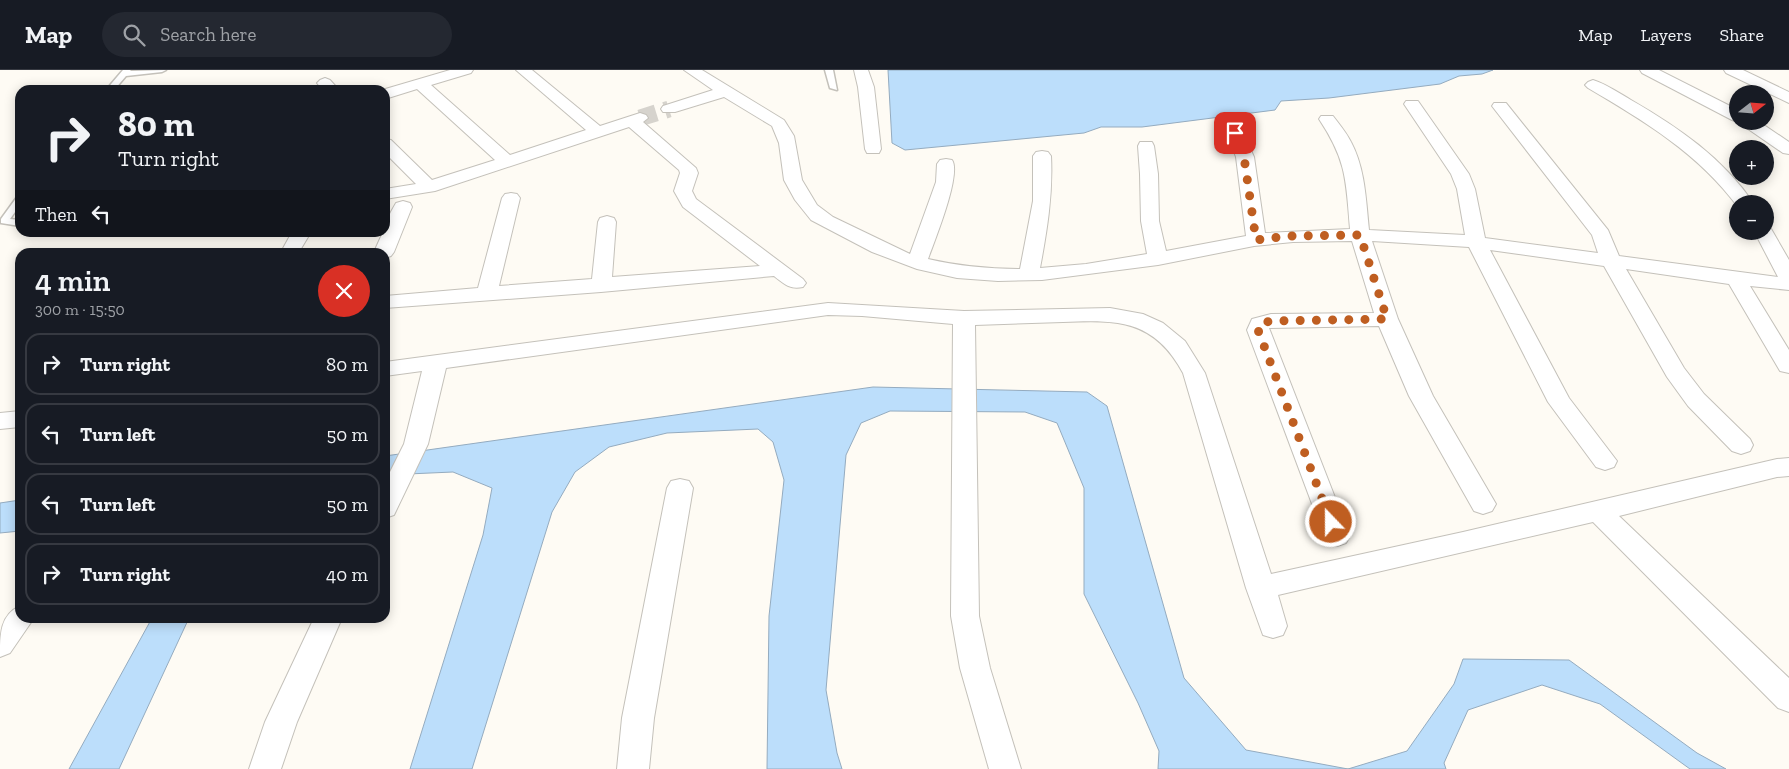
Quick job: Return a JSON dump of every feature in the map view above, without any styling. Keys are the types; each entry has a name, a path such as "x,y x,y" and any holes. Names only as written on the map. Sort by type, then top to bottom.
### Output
{"street":[{"path":"390,93 466,70"},
{"path":"523,70 598,132"},
{"path":"691,70 770,118 785,131 793,180 800,194 817,216 868,243 917,263 950,270 994,274 1029,274 1082,270 1158,259 1256,240 1288,236 1424,236 1543,250 1737,280 1789,284"},
{"path":"861,70 866,87 872,149"},
{"path":"1647,70 1729,112"},
{"path":"1731,70 1789,98"},
{"path":"420,84 508,162"},
{"path":"1593,85 1647,116 1693,148 1710,163 1738,195"},
{"path":"669,109 726,91"},
{"path":"1412,104 1435,134 1460,174 1466,189 1476,241 1560,402 1604,461"},
{"path":"1500,106 1601,234 1611,261 1675,372 1696,400 1741,445"},
{"path":"1326,119 1342,141 1349,157 1354,175 1360,235 1387,319 1421,396 1483,504"},
{"path":"390,193 429,188 636,120 687,168 689,173 682,187 682,194 689,203 796,283"},
{"path":"1760,130 1789,149"},
{"path":"1235,133 1244,157 1256,240"},
{"path":"1146,146 1150,174 1150,221 1158,259"},
{"path":"390,149 429,188"},
{"path":"1029,274 1043,204 1044,177 1042,156"},
{"path":"917,263 945,182 946,164"},
{"path":"487,294 512,198"},
{"path":"386,248 403,207"},
{"path":"601,286 606,222"},
{"path":"292,248 299,237"},
{"path":"1768,240 1789,278"},
{"path":"390,302 601,286 779,270"},
{"path":"1737,280 1745,297 1788,366"},
{"path":"390,368 828,309 850,308 964,318 1106,314 1132,318 1152,326 1169,336 1183,352 1194,373 1273,626"},
{"path":"964,318 965,616 975,668 1006,769"},
{"path":"1337,536 1258,330 1260,324 1270,321 1387,319"},
{"path":"390,498 416,444 436,362"},
{"path":"0,421 15,420"},
{"path":"1260,588 1598,511 1767,470 1789,467"},
{"path":"633,769 638,718 680,488"},
{"path":"1598,511 1789,698"},
{"path":"0,644 16,623"},
{"path":"265,769 281,722 326,623"}],"lane":[{"path":"114,85 125,72 162,70"},
{"path":"829,70 834,88"},
{"path":"15,206 4,221 15,222"}],"water":[{"path":"888,70 1493,70 1482,74 1459,76 1440,84 1329,98 1281,101 1275,110 1142,127 1101,127 1084,133 905,150 892,143"},
{"path":"873,387 1087,392 1107,406 1184,678 1246,750 1348,769 1158,769 1159,751 1138,703 1084,594 1084,488 1057,423 1025,412 890,411 861,423 846,455 826,690 837,753 842,769 767,769 769,616 784,480 773,442 758,429 667,433 609,447 575,472 552,512 472,769 410,769 483,535 492,488 453,472 390,475 390,455"},
{"path":"15,501 15,532 0,533 0,503"},
{"path":"149,623 187,623 119,769 69,769"},
{"path":"1463,659 1569,660 1697,753 1726,769 1690,769 1600,704 1542,685 1468,710 1444,763 1446,769 1348,769 1407,751 1454,684"}],"tunnel":[{"path":"640,118 669,109"}],"route":[{"path":"1235,133 1244,157 1256,240 1288,236 1360,235 1387,319 1270,321 1260,324 1258,330 1331,522"}]}
